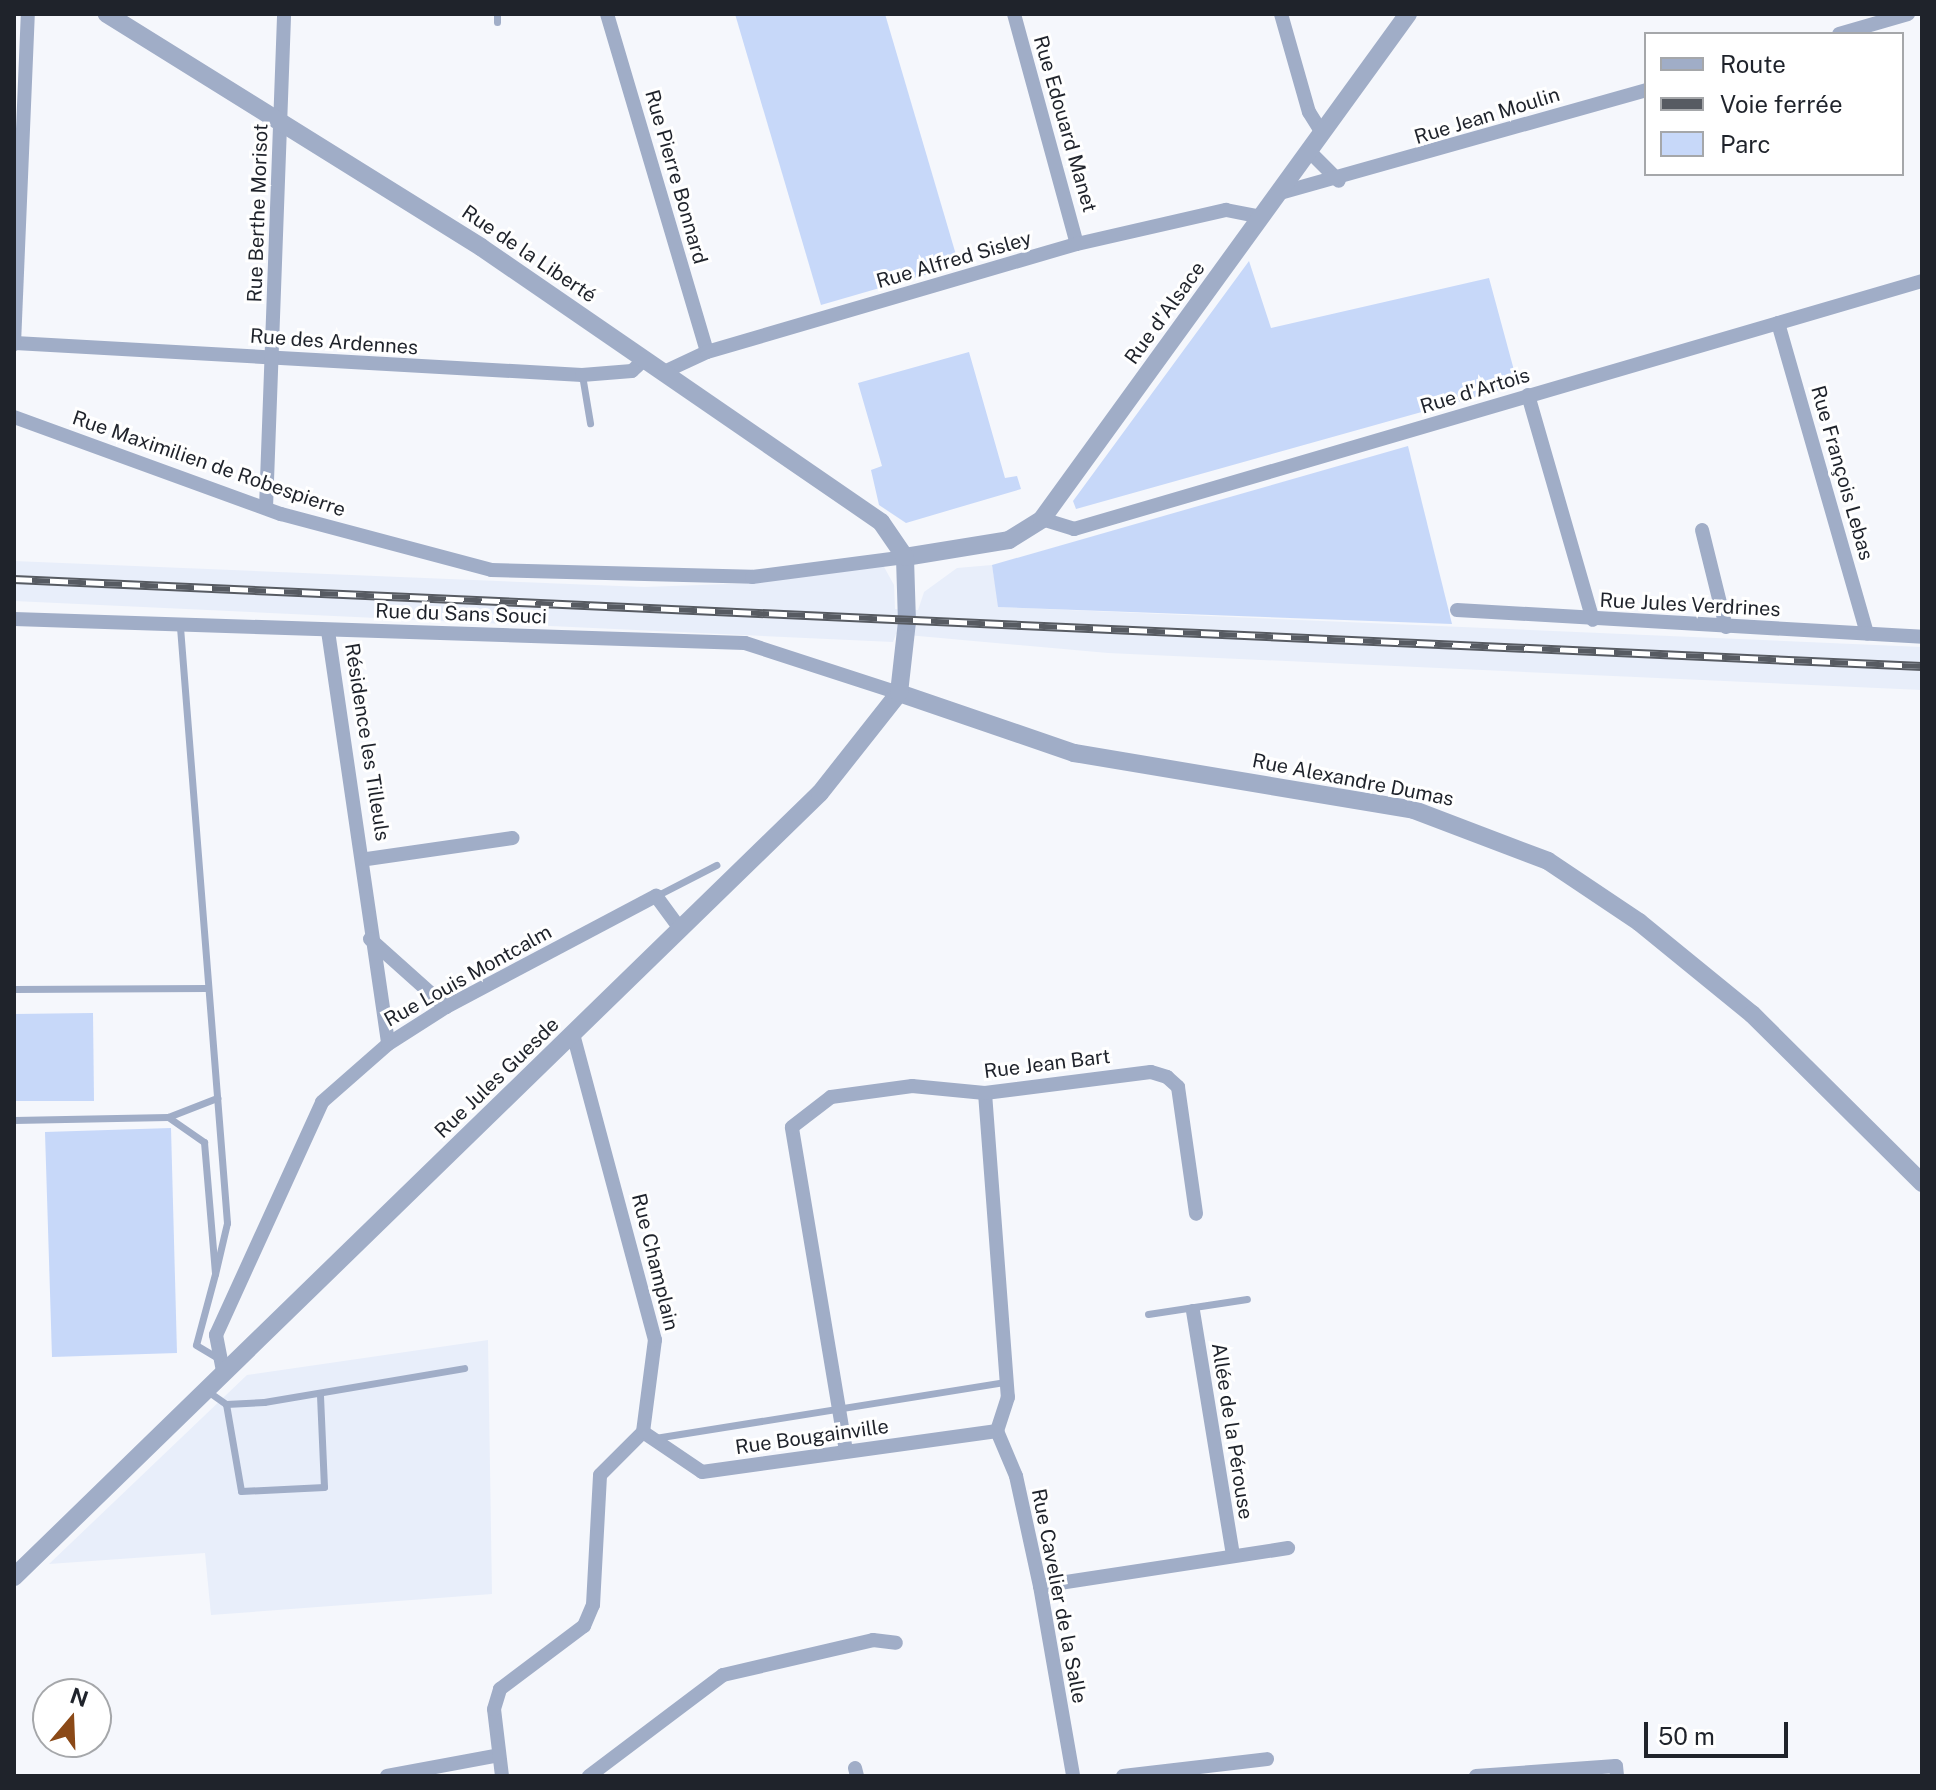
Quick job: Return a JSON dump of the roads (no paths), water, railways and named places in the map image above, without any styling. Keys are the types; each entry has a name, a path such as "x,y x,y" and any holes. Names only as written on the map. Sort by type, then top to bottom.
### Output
{"street":[{"path":"14,343 28,14"},
{"name":"Rue de la Liberté","path":"106,14 281,121 645,359 881,522 905,557"},
{"name":"Rue Berthe Morisot","path":"266,508 284,14"},
{"name":"Rue Pierre Bonnard","path":"607,14 707,352"},
{"name":"Rue Edouard Manet","path":"1014,14 1077,244"},
{"path":"1281,14 1309,112 1322,133"},
{"name":"Rue d'Alsace","path":"905,557 1009,540 1042,519 1408,14"},
{"path":"1846,32 1908,14"},
{"name":"Rue Jean Moulin","path":"1280,193 1339,181 1644,91"},
{"path":"1309,151 1339,181"},
{"name":"Rue Alfred Sisley","path":"664,372 707,352 1077,244 1226,210 1262,217"},
{"name":"Rue d'Artois","path":"1042,519 1074,529 1922,281"},
{"name":"Rue François Lebas","path":"1778,323 1867,634"},
{"name":"Rue des Ardennes","path":"14,343 582,375 632,371 645,359"},
{"path":"1528,395 1593,620"},
{"name":"Rue Maximilien de Robespierre","path":"14,417 266,508 491,570 752,577 905,557"},
{"path":"1702,530 1726,627"},
{"path":"899,693 905,557"},
{"name":"Rue Jules Verdrines","path":"1457,610 1922,637"},
{"name":"Rue du Sans Souci","path":"14,619 180,627 745,643 899,693"},
{"name":"Résidence les Tilleuls","path":"328,631 367,859 370,939 388,1044"},
{"name":"Rue Jules Guesde","path":"14,1577 204,1389 220,1364 573,1035 820,793 899,693"},
{"name":"Rue Alexandre Dumas","path":"899,693 1074,753 1414,810 1548,861 1639,922 1752,1014 1922,1183"},
{"name":"Résidence les Tilleuls","path":"367,859 512,838"},
{"path":"656,896 681,930"},
{"name":"Rue Louis Montcalm","path":"220,1364 216,1335 322,1102 388,1044 446,1007 656,896"},
{"path":"370,939 446,1007"},
{"name":"Rue Champlain","path":"573,1035 655,1340 648,1436"},
{"name":"Rue Jean Bart","path":"846,1451 792,1127 831,1097 912,1086 985,1093 1151,1072 1167,1077 1178,1087 1196,1214"},
{"path":"985,1093 1007,1382 997,1431"},
{"name":"Allée de la Pérouse","path":"1193,1311 1233,1556"},
{"name":"Rue Bougainville","path":"648,1436 702,1472 997,1431"},
{"name":"Rue Cavelier de la Salle","path":"997,1431 1016,1476 1040,1586 1073,1776"},
{"path":"502,1776 494,1709 500,1689 584,1626 593,1605 600,1475 648,1436"},
{"path":"1040,1586 1288,1548"},
{"path":"589,1776 723,1675 873,1640 896,1643"},
{"path":"387,1776 499,1755"},
{"path":"1123,1776 1267,1759"},
{"path":"1476,1776 1616,1771"}],"lane":[{"path":"582,375 590,423"},
{"path":"180,627 227,1223 196,1345 220,1364"},
{"path":"656,896 716,865"},
{"path":"14,989 207,988"},
{"path":"14,1120 168,1117 217,1098"},
{"path":"168,1117 204,1142 215,1274"},
{"path":"1148,1314 1193,1311 1247,1299"},
{"path":"204,1389 226,1404 320,1395 464,1368"},
{"path":"648,1436 1007,1382"},
{"path":"226,1404 241,1491 324,1487 320,1395"}],"railway":[{"path":"14,579 1922,666"}]}
